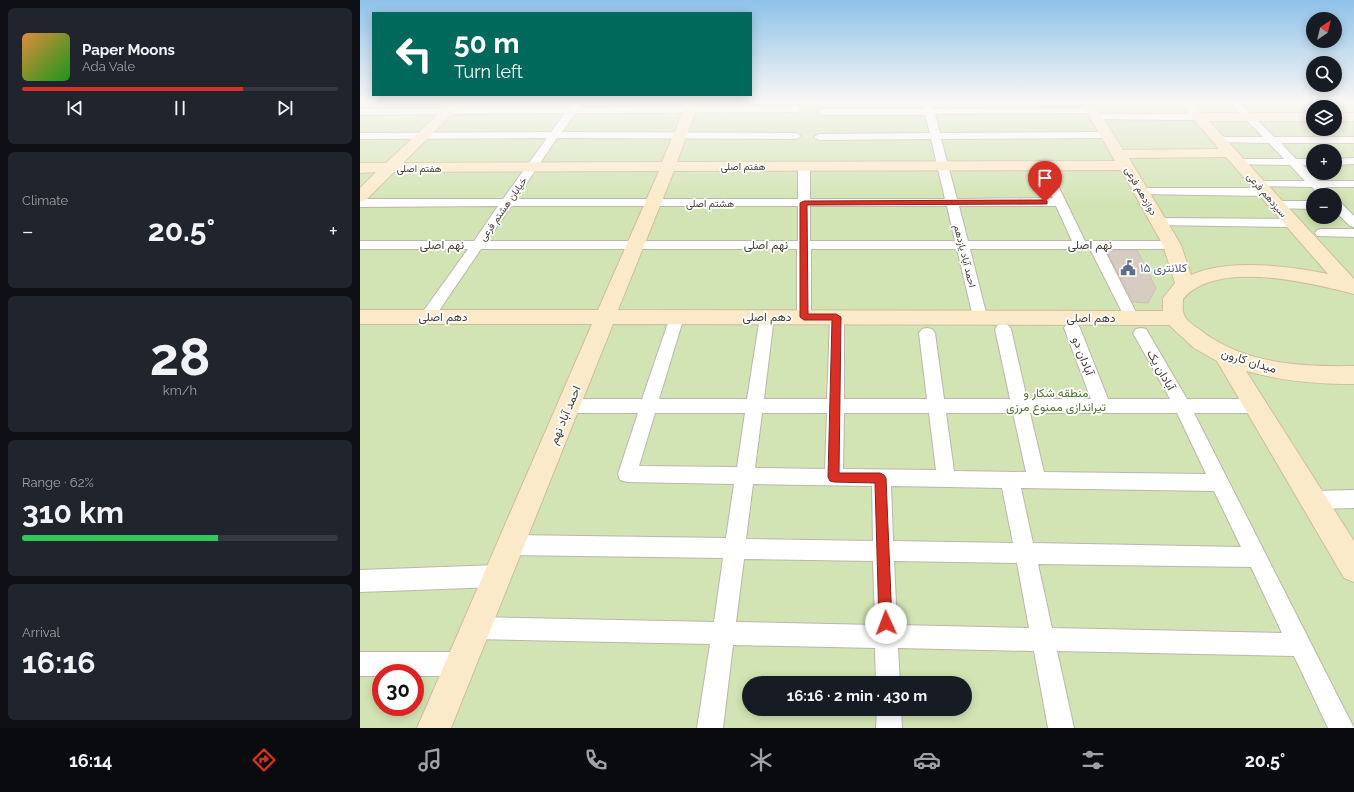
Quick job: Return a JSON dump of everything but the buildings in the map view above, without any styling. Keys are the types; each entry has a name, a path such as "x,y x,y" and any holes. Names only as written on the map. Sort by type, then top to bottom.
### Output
{"street":[{"path":"360,136 427,136"},
{"path":"360,197 423,136"},
{"name":"خیابان هشتم فرعی","path":"427,317 554,136"},
{"name":"احمد آباد نهم","path":"434,728 636,245 680,136"},
{"name":"احمد آباد یازدهم","path":"936,136 980,317"},
{"path":"819,137 941,136"},
{"name":"دوازدهم فرعی","path":"1109,136 1172,245 1185,285"},
{"name":"سیزدهم فرعی","path":"1215,136 1352,288"},
{"path":"1267,136 1319,188"},
{"path":"1219,140 1349,140 1354,148"},
{"path":"1234,157 1306,162"},
{"name":"هفتم اصلی","path":"360,168 1043,166 1122,160 1234,157"},
{"path":"1342,162 1354,162"},
{"path":"804,166 804,317"},
{"path":"1043,166 1080,245"},
{"path":"1142,192 1261,188 1315,184 1354,184"},
{"name":"هشتم اصلی","path":"360,203 1060,202"},
{"path":"1277,205 1306,205"},
{"path":"1342,205 1354,205"},
{"path":"1342,212 1354,223"},
{"path":"1158,222 1292,223"},
{"path":"1321,232 1354,233"},
{"name":"نهم اصلی","path":"360,245 1172,245"},
{"name":"آبادان یک","path":"1095,245 1136,326 1182,406 1341,728"},
{"path":"1174,318 1173,298 1185,285 1204,278 1222,274 1240,272 1269,272 1296,275 1352,288"},
{"name":"دهم اصلی","path":"360,317 980,317 1136,326 1174,318"},
{"path":"677,317 627,474 1220,483"},
{"path":"710,728 767,317"},
{"path":"834,477 836,317"},
{"name":"میدان کارون","path":"1174,318 1194,339 1225,355 1257,365 1285,371 1310,374 1354,375"},
{"name":"آبادان دو","path":"1072,328 1102,406"},
{"path":"1003,329 1037,480"},
{"path":"927,333 946,479"},
{"path":"1225,355 1354,568"},
{"path":"568,406 1256,406"},
{"path":"880,478 888,676"},
{"path":"1010,480 1061,728"},
{"path":"1312,500 1354,499"},
{"path":"510,545 1256,556"},
{"path":"360,581 498,576"},
{"path":"476,628 1300,645"},
{"path":"360,664 461,664"},
{"path":"889,716 889,728"}],"green space":[{"name":"منطقه شکار و تیراندازی ممنوع مرزی","path":"360,136 1354,136 1354,728 360,728"}],"place":[{"name":"کلانتری ۱۵","path":"1128,268"}],"route":[{"path":"886,623 880,478 834,477 836,317 804,317 804,203 1045,202"}]}
